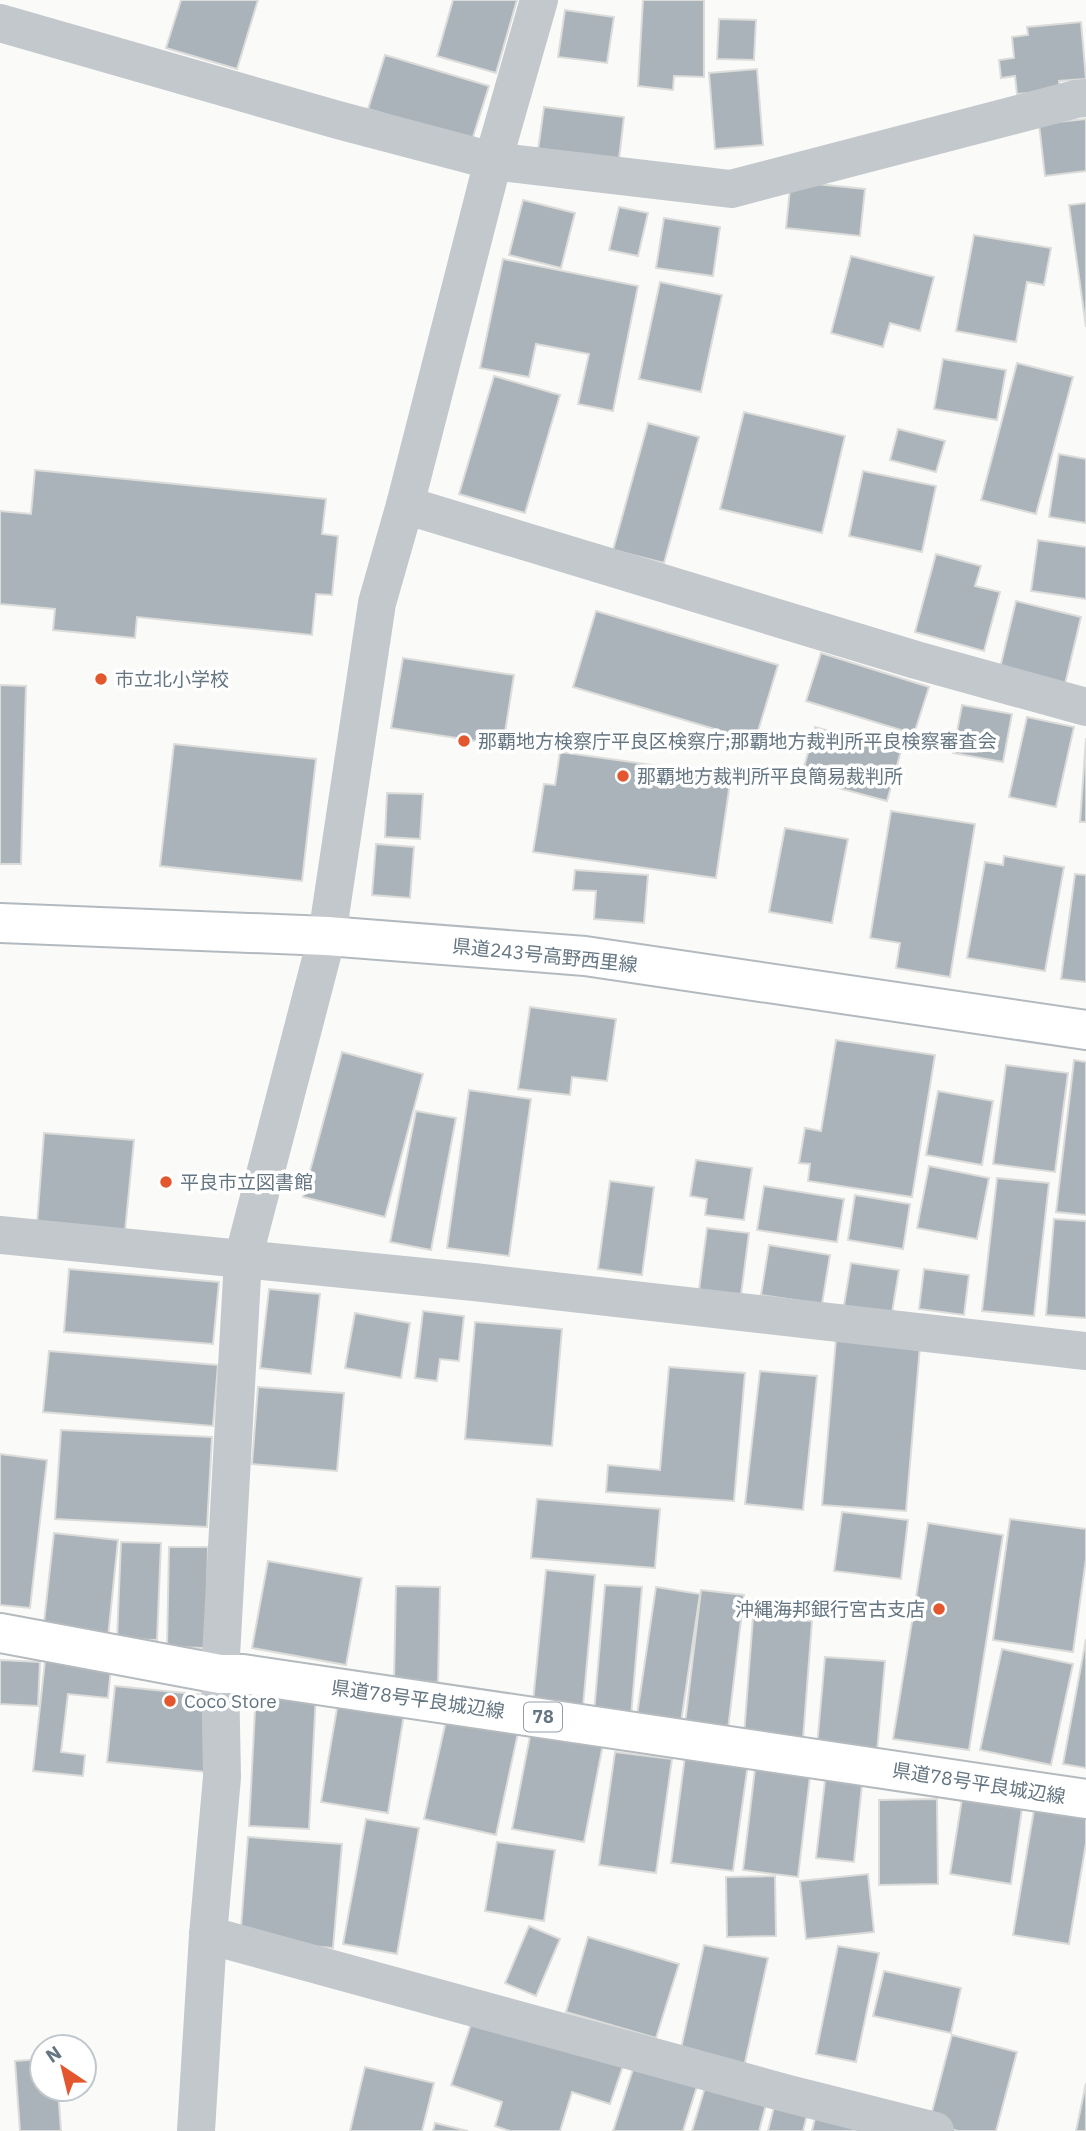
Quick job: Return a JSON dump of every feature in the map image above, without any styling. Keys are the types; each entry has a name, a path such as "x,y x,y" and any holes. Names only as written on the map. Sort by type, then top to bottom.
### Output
{"main road":[{"name":"県道243号高野西里線","path":"0,923 327,936 585,956 1086,1030"},
{"name":"県道78号平良城辺線","path":"0,1633 220,1674 257,1676 1086,1800"}],"street":[{"path":"196,2131 208,1935 222,1777 220,1674 243,1259 327,936 377,603 405,505 493,161 539,0"},
{"path":"0,23 338,120 493,161 731,189 1086,98"},
{"path":"405,505 916,660 1086,707"},
{"path":"0,1235 474,1282 1086,1351"},
{"path":"208,1935 785,2093 935,2131"}],"building":[{"path":"181,0 258,0 237,69 166,48"},
{"path":"453,0 517,0 496,73 437,56"},
{"path":"643,0 704,0 704,77 674,76 673,90 638,86"},
{"path":"565,10 614,17 607,63 558,57"},
{"path":"719,19 756,20 754,60 717,59"},
{"path":"1081,22 1086,79 1059,81 1060,90 1017,94 1015,76 1001,78 999,60 1014,58 1012,37 1028,35 1027,27"},
{"path":"385,55 489,86 472,140 368,109"},
{"path":"757,69 763,145 715,149 709,73"},
{"path":"544,107 624,117 619,159 538,150"},
{"path":"1086,119 1086,171 1045,176 1039,124"},
{"path":"806,183 865,189 860,236 786,228 790,189"},
{"path":"523,200 575,213 561,268 509,255"},
{"path":"1086,203 1086,327 1069,205"},
{"path":"619,207 648,213 638,256 609,250"},
{"path":"664,218 720,227 713,276 656,268"},
{"path":"974,235 1051,248 1044,285 1027,282 1016,342 956,331"},
{"path":"851,256 934,277 920,331 890,323 883,347 831,333"},
{"path":"503,259 638,286 613,411 578,404 589,354 536,344 529,377 480,368"},
{"path":"660,282 722,295 701,392 639,379"},
{"path":"943,359 1006,370 997,420 934,409"},
{"path":"1017,363 1073,377 1036,514 981,500"},
{"path":"494,376 560,395 525,513 459,494"},
{"path":"744,412 845,436 822,533 720,509"},
{"path":"648,423 699,437 664,563 613,550"},
{"path":"898,429 945,441 936,472 890,460"},
{"path":"1059,454 1086,459 1086,523 1049,517"},
{"path":"35,470 326,499 322,534 338,536 332,595 316,594 312,635 137,617 135,638 53,630 55,609 0,604 0,511 31,514"},
{"path":"863,471 936,486 922,552 849,536"},
{"path":"1038,540 1086,547 1086,599 1031,591"},
{"path":"936,554 981,566 975,586 1000,592 984,651 915,632"},
{"path":"1016,601 1081,617 1065,684 1000,668"},
{"path":"596,611 778,665 755,741 573,687"},
{"path":"821,653 929,687 914,734 806,701"},
{"path":"403,658 514,675 503,745 391,728"},
{"path":"0,685 26,686 21,864 0,864"},
{"path":"962,705 1012,714 1003,762 953,753"},
{"path":"1027,717 1074,727 1056,807 1009,797"},
{"path":"815,727 901,751 887,801 801,778"},
{"path":"1086,738 1086,822 1080,822"},
{"path":"174,744 316,759 302,881 160,866"},
{"path":"560,752 731,776 716,878 533,852 544,784 555,785"},
{"path":"387,793 423,794 420,839 385,837"},
{"path":"891,811 975,824 950,977 896,968 900,943 870,938"},
{"path":"785,828 848,839 832,923 769,912"},
{"path":"376,844 414,847 410,898 372,895"},
{"path":"1004,856 1064,867 1045,971 967,958 985,862 1003,865"},
{"path":"575,870 648,875 644,923 594,919 596,891 573,890"},
{"path":"1075,874 1086,875 1086,982 1061,979"},
{"path":"530,1007 616,1019 607,1081 572,1077 570,1095 518,1089"},
{"path":"836,1040 935,1055 912,1197 808,1181 810,1164 799,1163 805,1128 821,1131"},
{"path":"342,1052 423,1074 385,1217 303,1197"},
{"path":"1074,1060 1086,1062 1086,1215 1056,1212"},
{"path":"1006,1065 1068,1073 1055,1172 993,1164"},
{"path":"469,1090 531,1099 509,1256 447,1248"},
{"path":"938,1091 993,1101 982,1165 926,1155"},
{"path":"416,1111 456,1118 431,1250 390,1242"},
{"path":"44,1133 134,1140 125,1231 37,1224"},
{"path":"696,1160 752,1168 744,1220 705,1215 707,1199 690,1196"},
{"path":"929,1166 989,1178 977,1239 917,1228"},
{"path":"997,1178 1049,1183 1034,1316 982,1311"},
{"path":"610,1181 654,1187 642,1275 598,1269"},
{"path":"764,1186 844,1199 837,1242 757,1230"},
{"path":"855,1195 910,1204 903,1249 848,1240"},
{"path":"1054,1219 1086,1221 1086,1318 1046,1315"},
{"path":"707,1228 749,1233 741,1295 699,1290"},
{"path":"769,1245 830,1255 822,1304 761,1295"},
{"path":"851,1263 899,1270 891,1319 843,1311"},
{"path":"69,1269 219,1282 213,1344 64,1332"},
{"path":"924,1269 969,1275 964,1315 919,1309"},
{"path":"269,1289 320,1294 311,1374 260,1368"},
{"path":"423,1311 464,1316 459,1361 440,1359 437,1381 415,1378"},
{"path":"355,1313 410,1323 401,1378 345,1368"},
{"path":"475,1322 562,1329 552,1446 465,1439"},
{"path":"836,1339 920,1346 906,1511 822,1505"},
{"path":"49,1351 218,1365 213,1426 43,1412"},
{"path":"669,1367 745,1373 734,1501 606,1492 608,1465 660,1470"},
{"path":"760,1371 817,1376 803,1510 745,1504"},
{"path":"258,1387 344,1393 337,1471 252,1464"},
{"path":"61,1430 212,1437 207,1527 55,1519"},
{"path":"0,1454 47,1460 30,1608 0,1605"},
{"path":"537,1499 660,1509 655,1568 531,1558"},
{"path":"842,1512 908,1520 901,1579 834,1571"},
{"path":"1010,1519 1086,1529 1086,1559 1073,1652 993,1640"},
{"path":"928,1523 1003,1535 969,1750 893,1739"},
{"path":"54,1533 118,1540 108,1637 43,1631"},
{"path":"121,1542 161,1543 157,1640 117,1639"},
{"path":"169,1547 208,1547 206,1648 167,1647"},
{"path":"268,1561 362,1578 346,1665 252,1648"},
{"path":"546,1570 595,1575 583,1706 533,1702"},
{"path":"605,1585 642,1587 631,1716 594,1713"},
{"path":"396,1586 440,1587 438,1682 394,1681"},
{"path":"656,1587 700,1594 681,1722 637,1715"},
{"path":"701,1590 744,1595 728,1729 685,1724"},
{"path":"753,1617 812,1621 803,1739 744,1735"},
{"path":"1086,1639 1086,1768 1063,1764"},
{"path":"1002,1649 1073,1664 1051,1765 980,1750"},
{"path":"825,1657 885,1661 877,1752 817,1746"},
{"path":"0,1660 40,1662 38,1706 0,1704"},
{"path":"45,1661 111,1667 108,1698 68,1694 61,1752 85,1755 83,1776 33,1771"},
{"path":"115,1686 214,1696 206,1772 107,1762"},
{"path":"256,1691 316,1694 309,1829 249,1826"},
{"path":"339,1697 405,1708 388,1813 321,1802"},
{"path":"448,1712 519,1728 496,1835 424,1819"},
{"path":"532,1726 604,1739 584,1842 512,1829"},
{"path":"615,1752 672,1759 656,1873 599,1865"},
{"path":"685,1756 748,1764 733,1871 671,1863"},
{"path":"755,1769 810,1776 798,1877 743,1870"},
{"path":"826,1772 863,1775 854,1862 816,1858"},
{"path":"963,1793 1023,1802 1011,1884 950,1874"},
{"path":"937,1799 938,1884 879,1885 879,1800"},
{"path":"1034,1810 1086,1818 1086,1843 1069,1944 1013,1935"},
{"path":"366,1819 419,1828 397,1954 343,1944"},
{"path":"248,1837 342,1844 333,1948 240,1940"},
{"path":"497,1842 555,1850 544,1921 485,1911"},
{"path":"868,1874 874,1932 806,1939 800,1881"},
{"path":"775,1876 776,1936 727,1937 726,1877"},
{"path":"529,1926 560,1939 536,1996 505,1983"},
{"path":"588,1937 679,1964 656,2038 566,2012"},
{"path":"704,1945 768,1958 744,2067 680,2053"},
{"path":"838,1946 879,1953 856,2062 816,2054"},
{"path":"884,1971 961,1988 951,2033 873,2016"},
{"path":"474,2015 624,2063 610,2104 572,2092 560,2131 510,2131 495,2126 502,2102 451,2085"},
{"path":"952,2035 1017,2052 996,2131 958,2131 929,2123"},
{"path":"28,2060 28,2103 59,2103 61,2131 20,2131 15,2061"},
{"path":"636,2060 699,2080 683,2131 613,2131"},
{"path":"365,2067 434,2083 422,2131 350,2131"},
{"path":"1086,2083 1086,2131 1076,2131"},
{"path":"706,2084 767,2101 759,2131 692,2131"},
{"path":"775,2103 808,2111 803,2131 768,2131"},
{"path":"816,2114 882,2131 812,2131"},
{"path":"435,2123 468,2131 433,2131"}],"place":[{"name":"市立北小学校","path":"101,679"},
{"name":"那覇地方検察庁平良区検察庁;那覇地方裁判所平良検察審査会","path":"464,741"},
{"name":"那覇地方裁判所平良簡易裁判所","path":"623,776"},
{"name":"平良市立図書館","path":"166,1182"},
{"name":"沖縄海邦銀行宮古支店","path":"939,1609"},
{"name":"Coco Store","path":"170,1701"}]}
